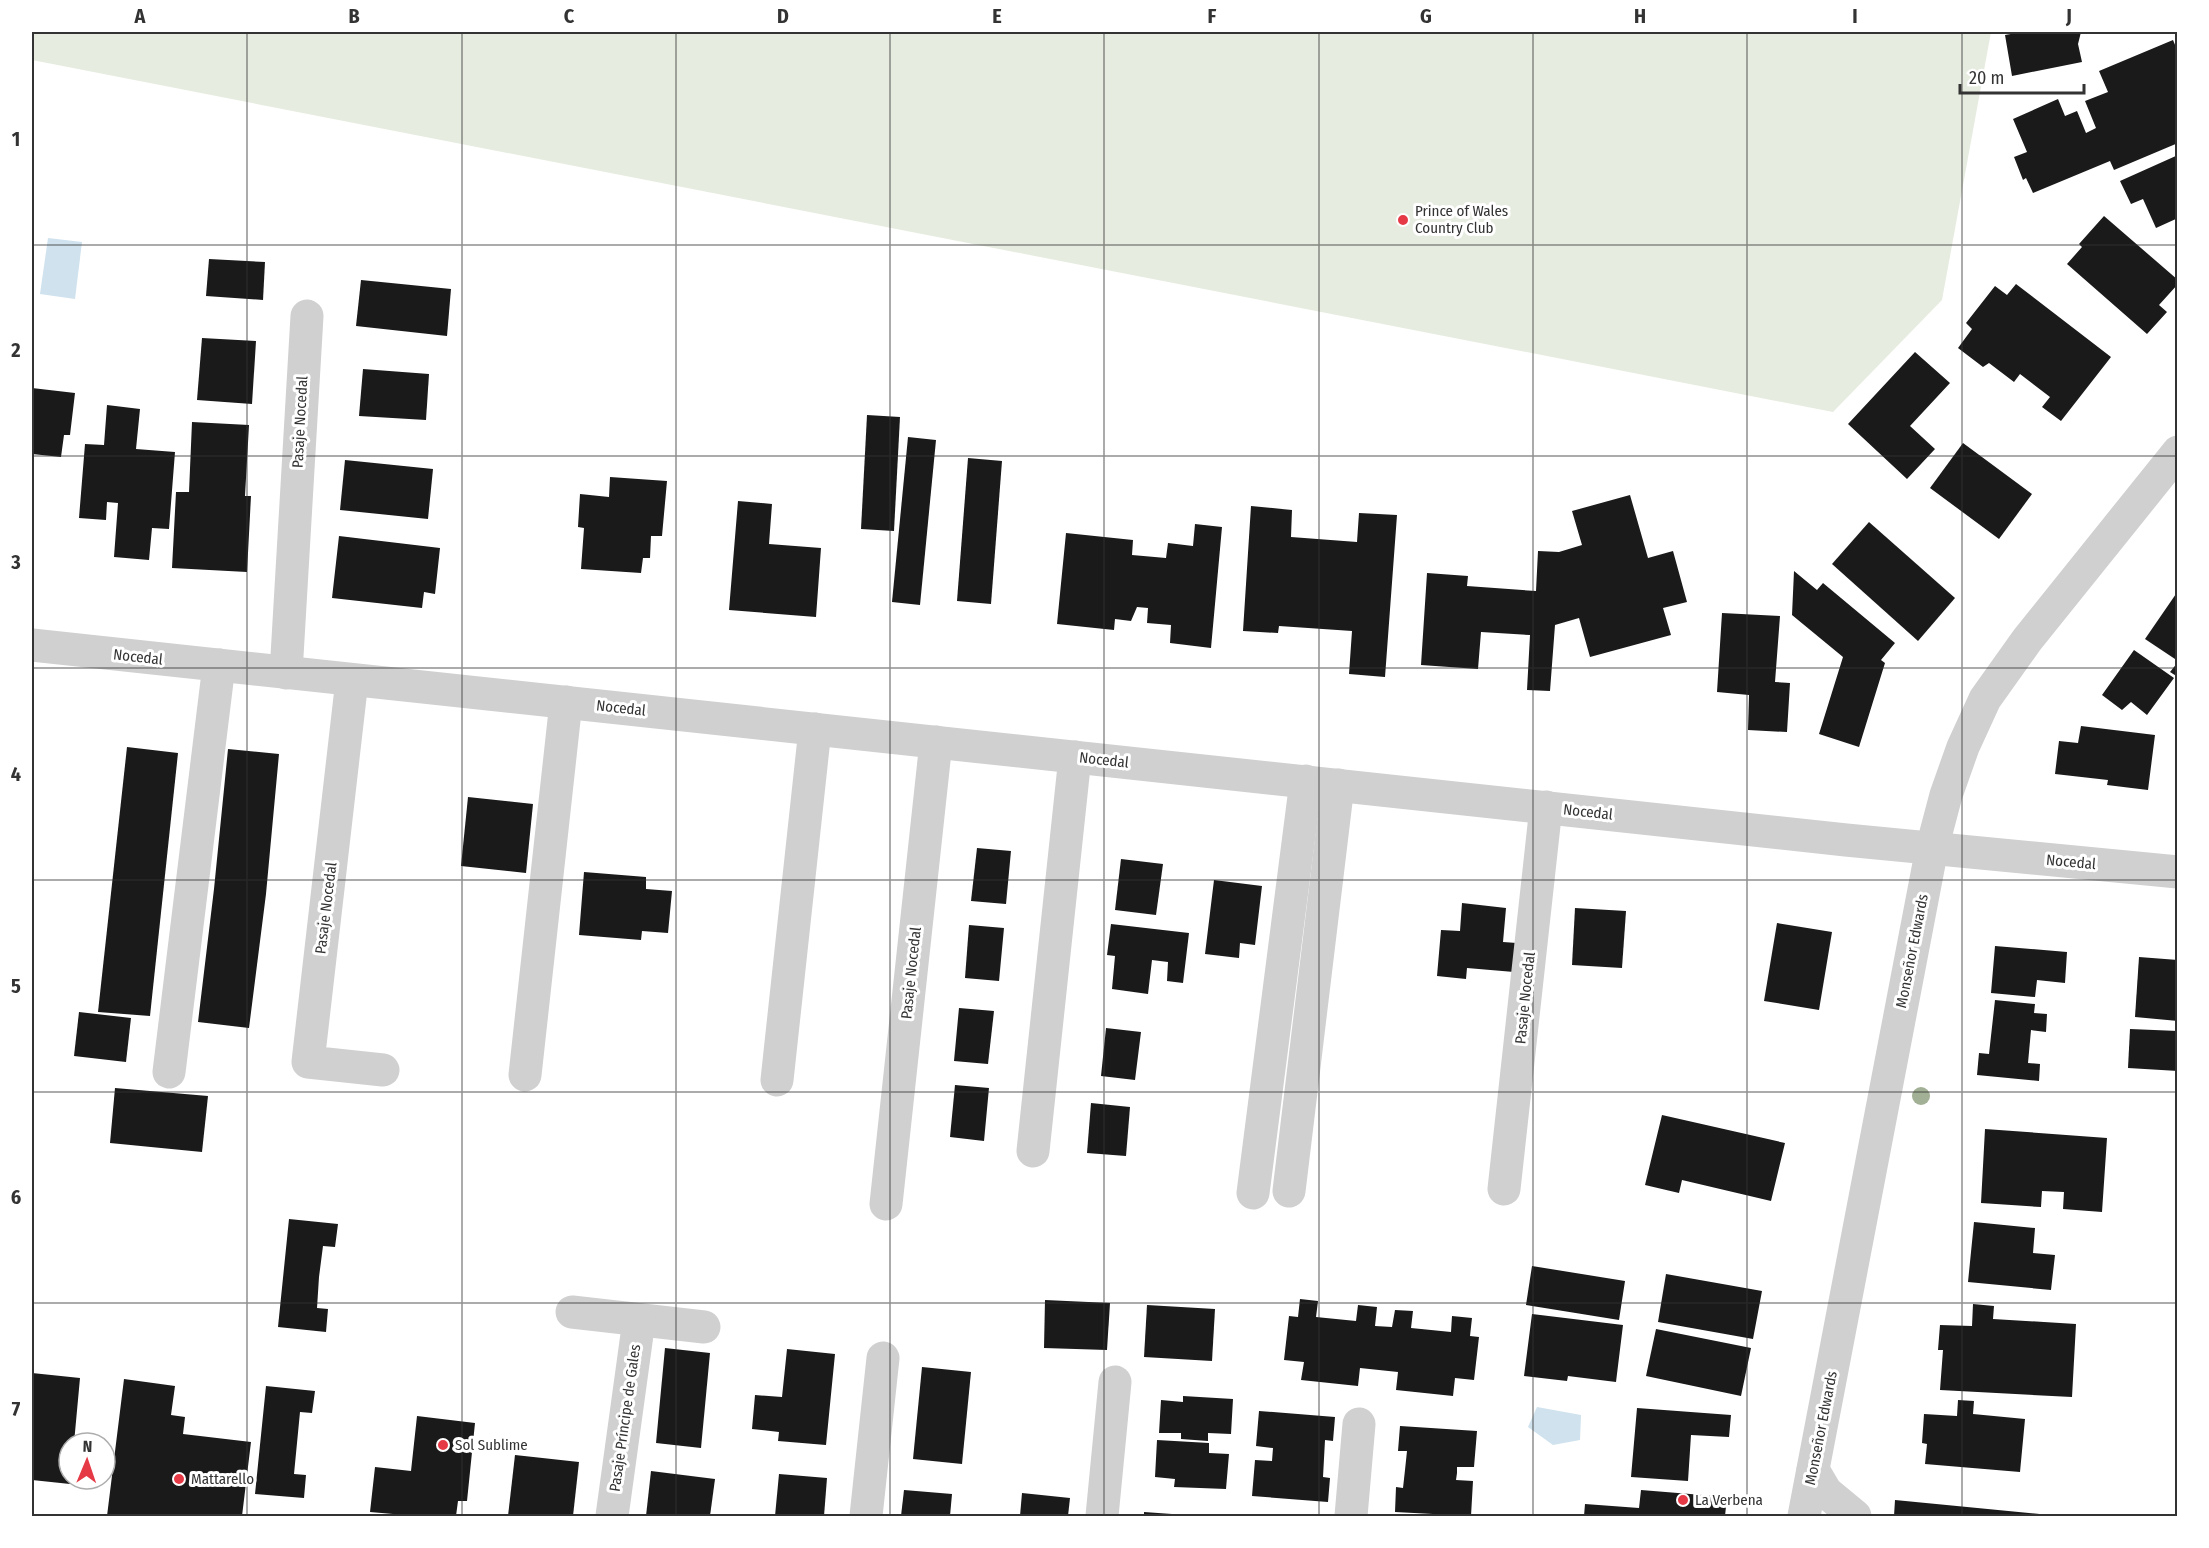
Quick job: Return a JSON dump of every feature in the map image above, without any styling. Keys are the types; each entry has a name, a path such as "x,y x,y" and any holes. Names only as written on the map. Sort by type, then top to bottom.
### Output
{"street":[{"name":"Pasaje Nocedal","path":"286,673 307,316"},
{"name":"Monseñor Edwards","path":"1804,1516 1932,848 1946,795 1963,747 1985,699 2027,640 2178,452"},
{"name":"Nocedal","path":"32,645 1932,848 2178,872"},
{"path":"169,1072 219,665"},
{"name":"Pasaje Nocedal","path":"352,680 308,1062 383,1070"},
{"path":"525,1075 566,702"},
{"path":"777,1080 815,729"},
{"name":"Pasaje Nocedal","path":"886,1204 936,742"},
{"path":"1033,1151 1075,757"},
{"path":"1254,1193 1306,781"},
{"path":"1289,1191 1338,785"},
{"name":"Pasaje Nocedal","path":"1504,1189 1546,807"},
{"path":"572,1312 704,1327"},
{"name":"Pasaje Príncipe de Gales","path":"612,1516 639,1320"},
{"path":"866,1516 883,1358"},
{"path":"1101,1516 1115,1382"},
{"path":"1351,1516 1359,1424"},
{"path":"1813,1470 1826,1492 1856,1516"}],"shaded area":[{"name":"Prince of Wales Country Club","path":"32,32 1991,32 1942,300 1833,412 32,60"}],"water":[{"path":"48,238 82,242 75,299 40,294"},
{"path":"1537,1407 1581,1415 1580,1440 1553,1445 1528,1427"}],"building":[{"path":"2022,32 2081,32 2078,44 2082,62 2012,76 2005,35"},
{"path":"2173,40 2178,52 2178,143 2114,170 2110,161 2033,193 2026,178 2023,180 2014,157 2027,152 2013,119 2058,99 2065,116 2077,111 2086,133 2096,128 2085,101 2108,92 2099,71"},
{"path":"2178,155 2178,218 2156,228 2143,199 2131,204 2120,181"},
{"path":"2104,216 2178,280 2178,284 2159,305 2167,312 2147,334 2067,264 2082,247 2079,244"},
{"path":"209,259 265,262 263,300 206,296"},
{"path":"361,280 451,289 447,336 356,326"},
{"path":"2016,284 2111,357 2061,421 2042,407 2050,397 2020,374 2014,382 1989,363 1983,367 1958,348 1972,329 1966,323 1995,286 2007,295"},
{"path":"202,338 256,341 252,404 197,400"},
{"path":"1915,352 1950,383 1910,426 1935,449 1907,479 1848,424"},
{"path":"363,369 429,374 426,420 359,416"},
{"path":"32,388 75,393 70,435 64,435 61,457 32,454"},
{"path":"107,405 140,409 136,449 175,452 169,529 152,528 149,560 114,557 118,503 107,502 106,520 79,518 85,444 104,445"},
{"path":"867,415 900,417 894,531 861,529"},
{"path":"192,422 249,425 245,496 251,496 247,572 172,568 176,492 189,492"},
{"path":"908,437 936,440 920,605 892,602"},
{"path":"1963,443 2032,494 1999,539 1930,488"},
{"path":"968,458 1002,461 991,604 957,601"},
{"path":"345,460 433,469 428,519 340,510"},
{"path":"610,477 667,481 662,536 651,536 650,558 643,558 641,573 581,569 584,528 578,527 580,494 609,497"},
{"path":"1630,495 1648,558 1673,551 1687,602 1663,608 1671,635 1590,657 1579,618 1555,625 1550,691 1527,690 1530,635 1481,632 1478,669 1421,665 1427,573 1468,576 1467,586 1536,591 1538,551 1559,552 1582,545 1572,511"},
{"path":"738,501 772,504 769,544 821,548 816,617 729,610"},
{"path":"1251,506 1292,510 1291,537 1357,542 1359,513 1397,515 1385,677 1349,674 1352,631 1279,626 1278,633 1243,631"},
{"path":"1869,522 1955,598 1918,641 1832,564"},
{"path":"1195,524 1222,527 1211,648 1170,643 1171,625 1147,623 1148,608 1137,607 1131,621 1115,619 1114,630 1057,624 1066,533 1133,540 1132,555 1166,558 1168,543 1193,546"},
{"path":"339,536 440,548 435,594 424,592 422,608 332,598"},
{"path":"1794,571 1817,590 1823,583 1895,643 1881,660 1885,663 1859,747 1819,734 1843,657 1792,615"},
{"path":"2178,591 2178,661 2145,639"},
{"path":"1722,613 1780,616 1775,682 1790,683 1787,732 1748,730 1749,695 1717,692"},
{"path":"2134,650 2174,678 2147,715 2131,702 2122,710 2102,695"},
{"path":"2178,662 2178,677 2170,672"},
{"path":"2081,726 2155,735 2148,790 2107,785 2108,780 2055,774 2059,741 2078,743"},
{"path":"127,747 178,753 150,1016 98,1012"},
{"path":"228,749 279,754 266,894 249,1028 198,1022"},
{"path":"468,797 533,804 526,873 461,866"},
{"path":"977,848 1011,851 1006,904 971,901"},
{"path":"1121,859 1163,864 1156,915 1115,910"},
{"path":"584,872 646,877 646,889 672,891 668,933 642,931 641,940 579,935"},
{"path":"1214,880 1262,886 1255,945 1240,943 1239,958 1205,954"},
{"path":"1462,903 1506,908 1503,942 1517,943 1514,972 1467,968 1466,979 1437,976 1441,930 1460,931"},
{"path":"1575,908 1626,911 1622,968 1572,965"},
{"path":"1777,923 1832,932 1819,1010 1764,1001"},
{"path":"1111,924 1189,933 1183,983 1167,981 1168,962 1152,960 1148,994 1112,989 1115,956 1107,955"},
{"path":"969,925 1004,928 999,981 965,978"},
{"path":"1995,946 2067,952 2065,983 2037,980 2035,997 1991,993"},
{"path":"2139,957 2178,960 2178,1021 2135,1017"},
{"path":"1995,1000 2035,1004 2034,1013 2047,1014 2046,1032 2031,1030 2028,1063 2040,1064 2039,1081 1977,1075 1979,1053 1989,1054"},
{"path":"959,1008 994,1011 988,1064 954,1061"},
{"path":"79,1012 131,1018 126,1062 74,1056"},
{"path":"1106,1028 1141,1032 1135,1080 1101,1076"},
{"path":"2130,1029 2178,1031 2178,1071 2128,1068"},
{"path":"955,1085 989,1088 984,1141 950,1137"},
{"path":"115,1088 208,1096 202,1152 110,1143"},
{"path":"1091,1103 1130,1107 1126,1156 1087,1153"},
{"path":"1662,1115 1785,1143 1771,1201 1682,1180 1679,1193 1645,1185"},
{"path":"1985,1129 2107,1138 2102,1212 2063,1209 2064,1192 2042,1191 2041,1207 1981,1203"},
{"path":"289,1219 338,1224 335,1247 323,1246 319,1277 317,1308 328,1309 326,1332 278,1327"},
{"path":"1974,1222 2035,1228 2033,1253 2055,1255 2051,1290 1968,1282"},
{"path":"1532,1266 1625,1281 1619,1320 1526,1305"},
{"path":"1666,1274 1762,1291 1753,1339 1658,1322"},
{"path":"1300,1299 1318,1301 1316,1317 1356,1321 1358,1305 1377,1307 1375,1326 1392,1327 1395,1310 1413,1311 1411,1328 1451,1332 1452,1316 1472,1318 1470,1336 1479,1337 1474,1380 1455,1378 1453,1396 1396,1390 1398,1372 1360,1368 1358,1386 1301,1380 1304,1362 1284,1360 1289,1316 1298,1317"},
{"path":"1045,1300 1110,1303 1107,1350 1044,1348"},
{"path":"1973,1304 1994,1306 1993,1319 2076,1324 2072,1397 1940,1390 1943,1350 1938,1350 1940,1325 1972,1326"},
{"path":"1147,1305 1215,1309 1212,1361 1144,1357"},
{"path":"1532,1314 1623,1325 1616,1382 1568,1376 1567,1381 1524,1376"},
{"path":"1656,1329 1751,1348 1741,1396 1646,1376"},
{"path":"665,1348 710,1353 701,1448 656,1443"},
{"path":"787,1349 835,1354 826,1445 778,1441 779,1432 752,1429 755,1395 782,1397"},
{"path":"922,1367 971,1372 962,1464 913,1459"},
{"path":"32,1373 80,1378 75,1431 57,1431 57,1483 32,1480"},
{"name":"Mattarello","path":"124,1379 175,1386 171,1415 185,1417 183,1434 251,1442 242,1516 107,1516 110,1491 117,1491 117,1435"},
{"path":"266,1386 315,1391 312,1413 300,1412 294,1474 306,1475 304,1498 255,1494"},
{"path":"1183,1396 1233,1399 1231,1434 1208,1433 1208,1441 1181,1439 1181,1433 1159,1433 1161,1400 1183,1402"},
{"path":"1958,1400 1974,1401 1973,1414 2025,1419 2020,1472 1925,1464 1927,1444 1922,1443 1924,1414 1957,1416"},
{"path":"1637,1408 1731,1415 1729,1437 1691,1435 1688,1481 1631,1477"},
{"path":"1259,1411 1335,1417 1333,1441 1325,1440 1323,1477 1330,1478 1328,1502 1252,1496 1255,1460 1272,1461 1273,1448 1256,1446"},
{"name":"Sol Sublime","path":"417,1416 475,1423 467,1501 458,1501 456,1516 393,1516 393,1514 370,1512 375,1467 411,1471"},
{"path":"1400,1426 1477,1431 1474,1467 1457,1467 1456,1480 1473,1481 1471,1516 1395,1512 1396,1487 1403,1488 1407,1451 1398,1451"},
{"path":"1157,1440 1209,1443 1209,1453 1229,1454 1226,1489 1174,1487 1175,1479 1155,1477"},
{"path":"515,1455 579,1462 573,1516 508,1516"},
{"path":"651,1471 715,1479 710,1516 646,1516"},
{"path":"779,1474 827,1478 824,1516 775,1516"},
{"path":"904,1490 952,1494 950,1516 901,1516"},
{"name":"La Verbena","path":"1641,1490 1727,1497 1725,1516 1584,1516 1585,1504 1639,1508"},
{"path":"1022,1493 1070,1498 1068,1516 1020,1516"},
{"path":"1895,1500 2050,1515 2050,1516 1894,1516"},
{"path":"1144,1512 1186,1515 1186,1516 1144,1516"}],"place":[{"name":"Prince of Wales Country Club","path":"1403,220"},
{"name":"Sol Sublime","path":"443,1445"},
{"name":"Mattarello","path":"179,1479"},
{"name":"La Verbena","path":"1683,1500"}]}
